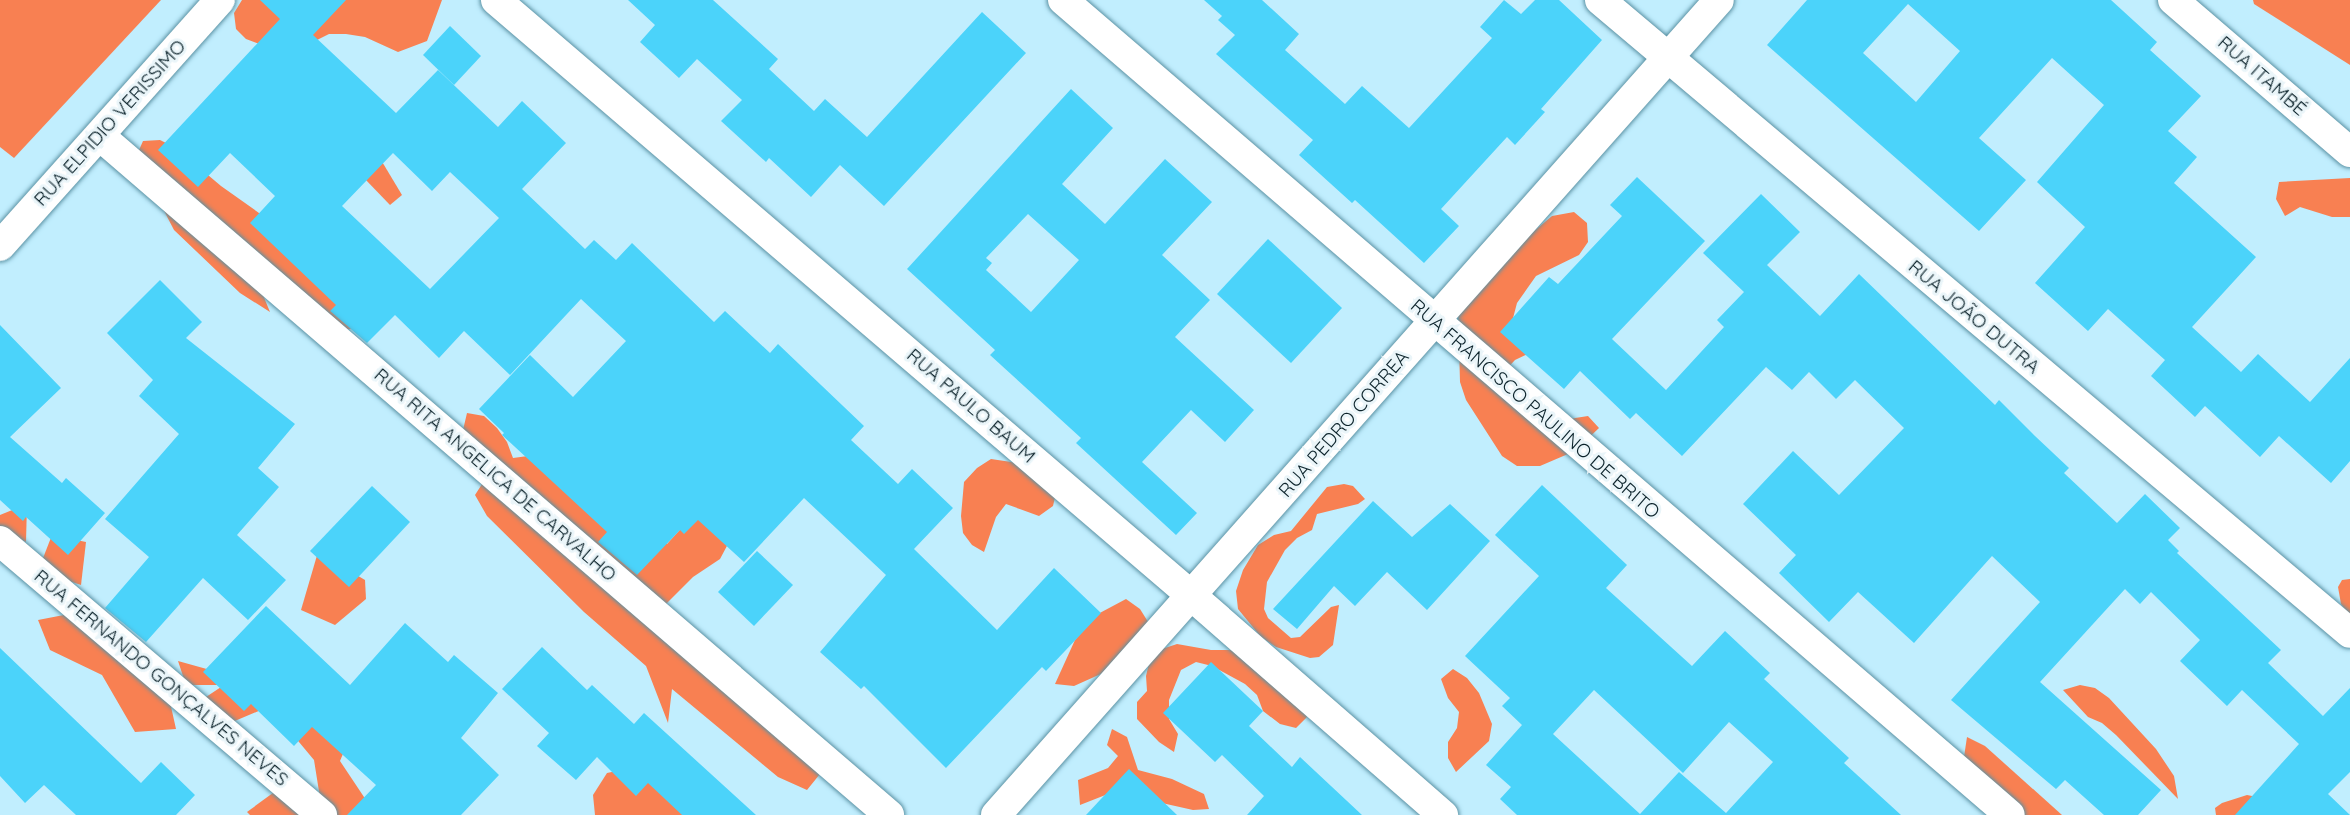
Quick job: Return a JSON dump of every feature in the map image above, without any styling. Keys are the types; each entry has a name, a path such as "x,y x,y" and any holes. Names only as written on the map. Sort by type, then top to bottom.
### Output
{"street":[{"name":"RUA ELPIDIO VERISSIMO","path":"0,246 220,0"},
{"name":"RUA PAULO BAUM","path":"496,0 1193,597 1443,815"},
{"name":"RUA FRANCISCO PAULINO DE BRITO","path":"1063,0 1433,322 2010,815"},
{"name":"RUA JOÃO DUTRA","path":"1600,0 2350,633"},
{"name":"RUA PEDRO CORREA","path":"996,815 1193,597 1719,0"},
{"name":"RUA ITAMBÉ","path":"2173,0 2350,152"},
{"name":"RUA RITA ANGELICA DE CARVALHO","path":"100,136 889,815"},
{"name":"RUA FERNANDO GONÇALVES NEVES","path":"0,541 322,815"}],"shaded area":[{"path":"0,0 161,0 14,158 0,147"},
{"path":"242,0 442,0 427,41 398,52 365,37 346,34 329,34 313,42 262,45 246,39 236,29 234,13"},
{"path":"2253,0 2350,0 2350,65 2254,4"},
{"path":"160,140 176,148 221,186 276,225 316,264 353,329 336,330 263,295 270,312 240,293 174,230 136,157 143,141"},
{"path":"381,160 402,195 390,205 364,178"},
{"path":"2350,178 2350,217 2332,217 2300,207 2285,216 2276,199 2279,182"},
{"path":"1574,212 1587,223 1588,242 1579,255 1536,276 1517,303 1512,322 1530,353 1515,360 1503,373 1569,419 1588,416 1599,428 1575,451 1540,466 1517,466 1502,456 1466,400 1460,382 1458,311 1527,237 1552,216"},
{"path":"467,413 484,416 497,428 507,442 513,458 528,456 667,544 687,522 695,508 728,544 720,559 693,577 652,618 824,769 807,790 778,777 672,689 668,723 646,666 584,612 487,516 475,495 484,481 463,430"},
{"path":"991,459 1025,464 1057,489 1053,506 1039,516 1006,504 996,517 984,552 972,545 963,533 961,516 964,482 977,468"},
{"path":"1344,484 1353,486 1365,499 1358,504 1317,514 1312,530 1297,538 1285,550 1267,582 1264,609 1268,618 1291,638 1300,637 1331,607 1339,605 1333,645 1319,657 1310,658 1276,647 1261,637 1238,609 1236,591 1243,570 1258,545 1274,535 1291,531 1327,487"},
{"path":"27,504 26,542 0,530 0,515"},
{"path":"52,535 86,542 81,585 38,571"},
{"path":"318,552 365,580 366,599 335,625 301,610"},
{"path":"2350,579 2350,616 2341,604 2338,587 2342,580"},
{"path":"1126,599 1140,609 1150,625 1103,673 1074,686 1055,684 1075,640 1096,615"},
{"path":"69,614 170,702 176,729 135,732 102,675 50,650 38,620"},
{"path":"1177,644 1211,650 1230,650 1246,655 1301,700 1307,717 1296,728 1280,724 1263,711 1257,695 1245,684 1212,666 1196,662 1181,670 1169,700 1169,719 1178,734 1174,752 1159,742 1137,719 1137,702 1147,691 1146,676 1150,659 1162,649"},
{"path":"178,661 257,683 261,710 223,726 203,699 224,685 186,685"},
{"path":"1453,669 1467,678 1479,693 1492,724 1489,741 1456,772 1448,758 1448,742 1457,728 1459,712 1448,698 1441,679"},
{"path":"2080,685 2095,688 2109,698 2156,749 2174,776 2178,799 2116,735 2102,723 2088,717 2063,690"},
{"path":"309,706 354,727 340,761 376,815 336,815 321,804 314,760 289,730"},
{"path":"1112,729 1127,737 1138,770 1172,779 1204,794 1209,809 1193,810 1113,792 1080,805 1078,780 1108,768 1118,756 1107,745"},
{"path":"1967,737 1985,746 2062,815 2024,815 1964,757"},
{"path":"640,766 707,815 595,815 593,795 607,773"},
{"path":"277,790 304,815 250,815 247,812"},
{"path":"2247,795 2257,797 2287,815 2216,815 2215,808 2222,803"}],"building":[{"path":"260,0 346,0 313,35 396,113 438,70 498,127 522,101 566,143 522,189 585,249 594,240 616,260 632,243 714,322 725,311 770,353 778,344 864,426 851,440 898,484 912,469 953,508 914,549 997,630 1054,568 1101,613 1046,671 1042,667 946,768 864,686 861,689 820,652 886,575 804,498 744,562 698,520 684,534 680,530 637,575 598,542 607,532 502,435 504,433 479,409 530,355 573,397 626,341 581,299 510,375 464,331 439,358 395,315 367,343 330,311 336,305 250,223 275,196 230,153 198,187 158,150 280,19","holes":["393,153 432,191 450,172 499,218 430,289 342,206"]},
{"path":"628,0 713,0 778,59 769,69 814,111 825,99 867,137 982,12 1026,53 884,206 840,165 811,197 769,158 766,162 721,121 742,100 697,59 679,78 640,42 655,25"},
{"path":"1204,0 1262,0 1299,34 1285,50 1345,104 1362,86 1409,128 1492,38 1480,27 1504,0 1521,14 1535,0 1559,0 1602,40 1541,109 1545,112 1515,145 1507,137 1441,209 1459,226 1424,263 1355,200 1352,203 1299,155 1313,140 1216,54 1235,35 1218,20 1222,16"},
{"path":"1807,0 2111,0 2157,42 2150,50 2201,96 2168,131 2197,157 2174,183 2256,257 2192,327 2241,372 2258,354 2310,402 2350,358 2350,461 2331,483 2279,436 2260,457 2205,406 2195,417 2151,376 2165,360 2108,309 2088,331 2035,283 2085,227 2037,182 2104,105 2052,58 1979,138 2026,180 1979,231 1767,45","holes":["1908,4 1960,51 1916,102 1863,53"]},
{"path":"450,26 481,56 454,85 423,55"},
{"path":"1071,89 1113,128 1062,184 1105,224 1165,159 1212,202 1162,255 1210,300 1175,337 1254,410 1225,442 1191,410 1142,462 1197,513 1176,535 1076,443 1081,438 990,355 995,350 907,269","holes":["1028,214 1079,260 1031,312 986,270 992,263 986,258"]},
{"path":"1637,177 1705,241 1612,339 1666,390 1724,327 1717,320 1744,292 1703,253 1761,194 1800,232 1767,265 1820,316 1859,274 1995,405 1999,400 2069,468 2064,473 2117,523 2145,494 2180,528 2168,540 2179,551 2177,553 2281,650 2268,663 2323,716 2350,688 2350,772 2328,794 2350,815 2235,815 2299,744 2242,690 2227,706 2180,661 2200,640 2151,592 2140,604 2125,589 2040,682 2161,790 2138,815 2104,815 2065,780 2056,789 1951,700 2040,602 1992,556 1914,643 1858,592 1829,622 1779,573 1796,555 1743,504 1793,451 1839,495 1904,428 1855,380 1836,399 1809,372 1792,390 1766,367 1682,456 1636,413 1630,419 1580,371 1564,389 1500,332 1549,277 1558,284 1622,216 1610,205"},
{"path":"1268,239 1342,308 1291,363 1217,294"},
{"path":"160,280 202,322 186,338 295,424 258,468 279,487 237,535 286,580 248,620 203,578 146,642 105,608 149,557 105,519 179,434 139,396 153,380 107,333"},
{"path":"0,325 61,388 10,437 62,483 66,478 105,513 68,555 26,517 23,521 0,500"},
{"path":"1542,485 1627,565 1606,588 1692,666 1725,631 1770,673 1764,679 1849,758 1844,763 1901,815 1517,815 1500,799 1511,787 1486,765 1522,725 1502,706 1510,698 1465,656 1539,576 1495,535","holes":["1594,690 1683,773 1729,722 1773,762 1726,813 1679,772 1640,814 1553,734"]},
{"path":"372,486 410,522 349,587 310,551"},
{"path":"1373,501 1412,537 1450,504 1490,541 1427,610 1387,572 1355,606 1334,586 1297,629 1273,609"},
{"path":"757,551 793,585 754,626 718,592"},
{"path":"266,606 350,685 405,623 448,662 454,655 498,693 461,738 499,775 461,815 347,815 376,785 312,727 294,746 251,704 244,711 203,672"},
{"path":"542,647 587,690 592,685 634,724 644,713 756,815 682,815 648,783 636,796 597,757 576,780 537,746 549,733 502,689"},
{"path":"0,648 141,783 161,762 195,795 176,815 76,815 44,785 25,803 0,776"},
{"path":"1211,662 1263,711 1249,726 1292,767 1300,757 1362,815 1247,815 1264,796 1222,755 1215,762 1163,713"},
{"path":"1129,769 1177,815 1086,815"}]}
